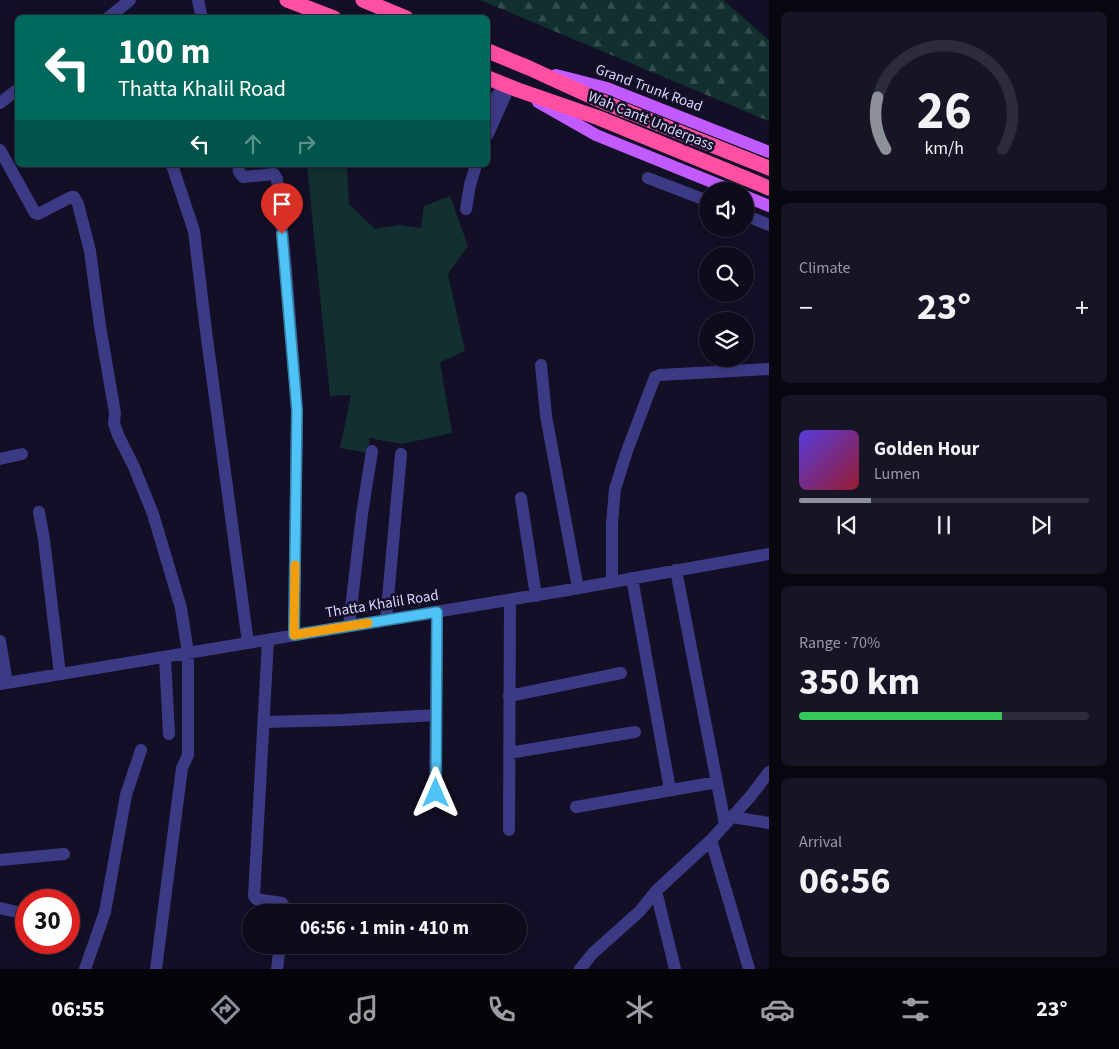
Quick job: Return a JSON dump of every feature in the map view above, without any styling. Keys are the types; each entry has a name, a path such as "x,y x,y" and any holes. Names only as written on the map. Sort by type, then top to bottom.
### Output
{"highway":[{"path":"287,0 326,15"},
{"path":"363,0 399,15"},
{"name":"Grand Trunk Road","path":"490,52 529,68"},
{"name":"Wah Cantt Underpass","path":"529,68 601,101 769,168"},
{"path":"490,79 511,87"},
{"name":"Wah Cantt Underpass","path":"511,87 598,118 769,188"}],"main road":[{"name":"Grand Trunk Road","path":"529,68 607,88 769,152"},
{"path":"511,87 596,135 712,182"},
{"path":"754,200 769,206"}],"street":[{"path":"112,15 130,0"},
{"path":"198,0 201,15"},
{"path":"490,104 511,87"},
{"path":"490,130 511,87"},
{"path":"0,103 15,91"},
{"path":"0,150 35,213 38,214 71,197 78,204 90,252 115,413 114,423 153,514 181,608 188,653 188,755 182,768 156,969"},
{"path":"173,167 194,231 248,643"},
{"path":"238,167 239,172 244,177 274,174 277,179 297,410 294,635"},
{"path":"466,210 475,167"},
{"path":"648,178 699,198"},
{"path":"754,219 769,225"},
{"path":"541,365 546,416 578,588"},
{"path":"612,582 612,524 615,489 655,377 660,375 769,369"},
{"path":"349,626 362,514 372,451"},
{"path":"0,459 22,454"},
{"path":"386,620 401,454"},
{"path":"521,498 536,596"},
{"path":"39,512 60,674"},
{"name":"Thatta Khalil Road","path":"4,683 536,596 769,554"},
{"path":"676,570 717,782 729,821"},
{"path":"632,578 670,790"},
{"path":"509,830 510,600"},
{"path":"436,793 437,612"},
{"path":"268,640 254,896 256,899 283,904"},
{"path":"0,641 4,683"},
{"path":"165,657 169,734"},
{"path":"509,696 621,673"},
{"path":"264,722 436,715"},
{"path":"509,753 635,732"},
{"path":"85,969 105,912 126,794 141,750"},
{"path":"580,969 593,953 640,911 656,891 711,840 750,798 769,772"},
{"path":"576,807 717,782"},
{"path":"729,821 769,823"},
{"path":"711,840 749,969"},
{"path":"0,860 64,854"},
{"path":"656,891 675,969"},
{"path":"0,908 15,911"},
{"path":"277,969 279,954"}],"green space":[{"path":"480,0 723,0 769,40 769,121"},
{"path":"307,167 347,167 349,204 375,229 399,225 421,228 424,206 450,196 468,246 448,274 465,351 440,362 452,433 402,444 369,438 369,453 340,448 351,395 330,396"}],"slow traffic":[{"path":"295,565 294,635 368,623"}],"route":[{"path":"282,234 297,410 294,635 437,612 436,793"}]}
